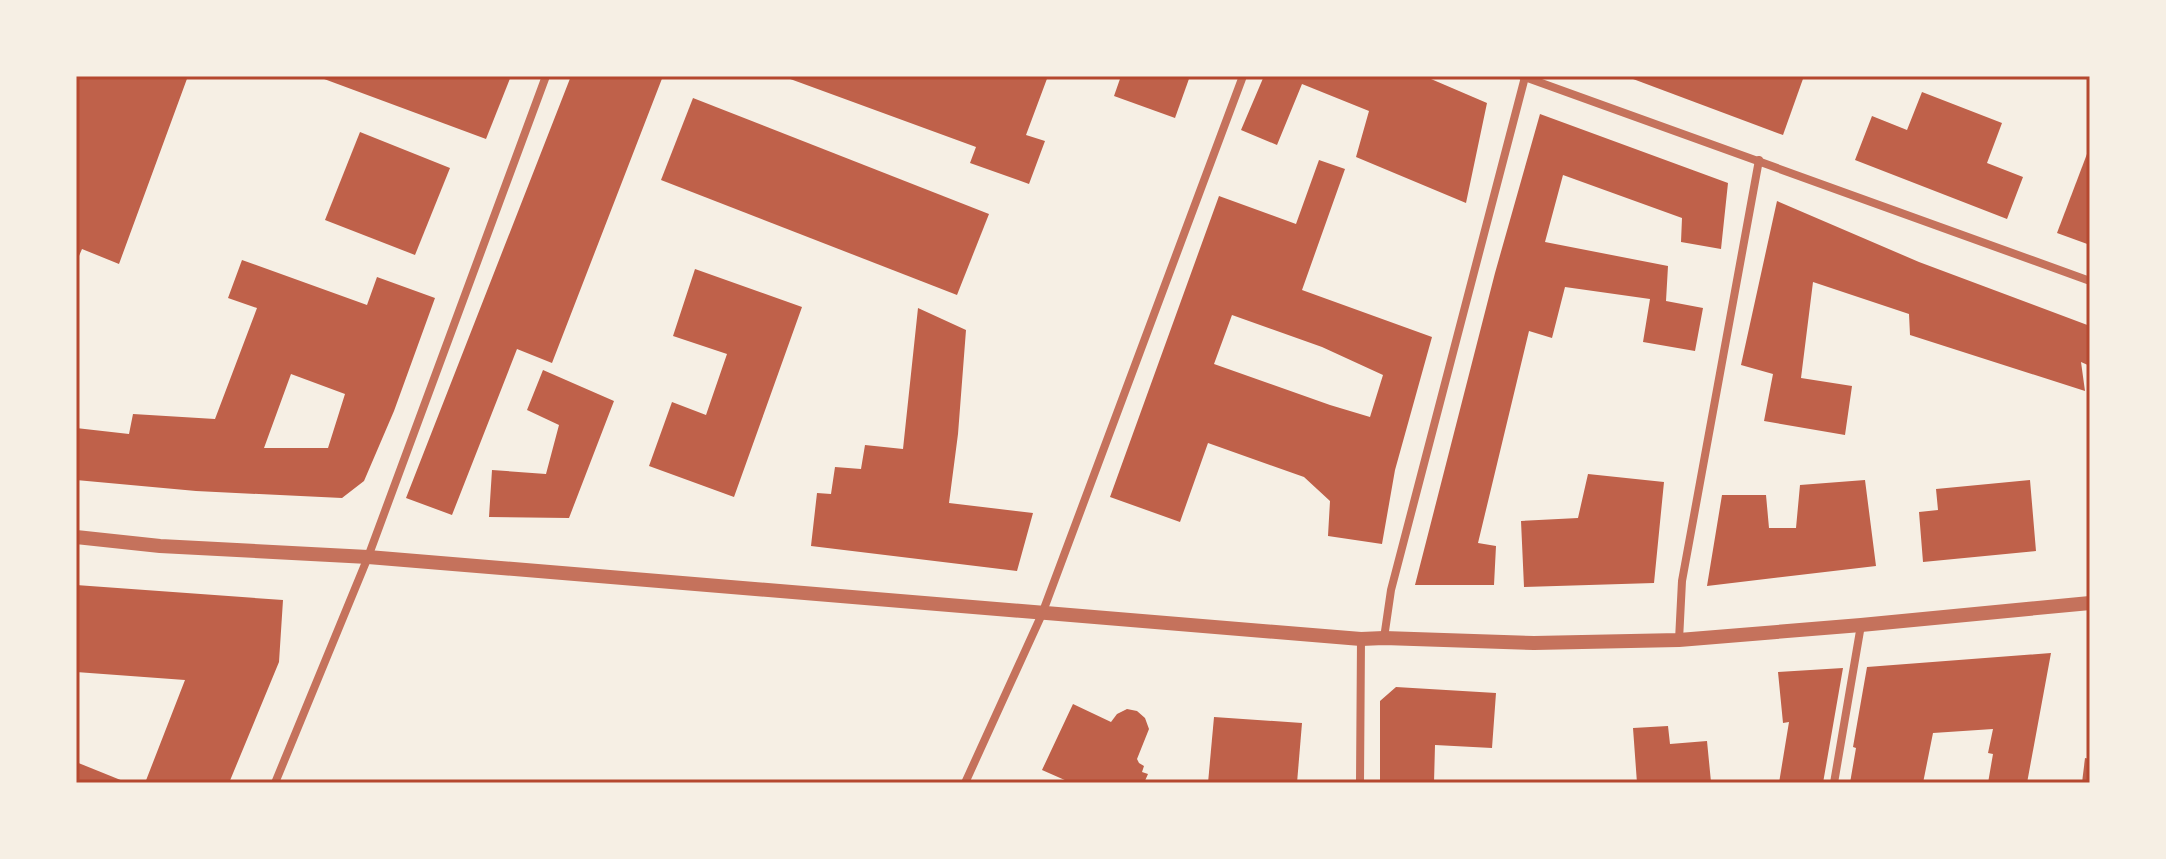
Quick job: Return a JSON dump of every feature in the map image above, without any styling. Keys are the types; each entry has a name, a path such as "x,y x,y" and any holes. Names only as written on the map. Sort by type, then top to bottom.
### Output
{"street":[{"path":"275,783 368,557 546,76"},
{"path":"965,783 1042,614 1243,76"},
{"path":"1384,638 1391,590 1524,76 2090,281"},
{"path":"1679,640 1682,581 1759,160"},
{"path":"76,537 160,546 368,557 1361,639 1534,643 1679,640 2090,603"},
{"path":"1834,783 1861,625"},
{"path":"1360,783 1361,639"}],"building":[{"path":"76,76 188,76 119,264 82,249 76,263"},
{"path":"316,76 511,76 486,139"},
{"path":"571,76 663,76 552,363 517,349 452,515 406,498"},
{"path":"782,76 1048,76 1026,135 1045,141 1029,184 970,163 976,147"},
{"path":"1121,76 1190,76 1175,118 1114,96"},
{"path":"1264,76 1424,76 1487,103 1466,203 1356,157 1369,111 1302,84 1277,145 1241,130"},
{"path":"1625,76 1804,76 1783,135"},
{"path":"1922,92 2002,123 1987,163 2023,177 2007,219 1855,160 1872,116 1907,130"},
{"path":"693,98 989,214 957,295 661,180"},
{"path":"1540,114 1728,183 1721,249 1681,242 1682,218 1563,175 1545,242 1668,266 1666,301 1703,308 1695,351 1643,342 1650,299 1565,287 1552,338 1529,331 1478,543 1496,546 1494,585 1415,585 1495,273"},
{"path":"360,132 450,168 415,255 325,220"},
{"path":"2090,146 2090,245 2057,233"},
{"path":"1319,160 1345,169 1302,290 1432,337 1395,470 1382,544 1328,536 1330,501 1304,477 1208,443 1180,522 1110,497 1219,196 1296,224","holes":["1232,315 1322,347 1383,375 1370,417 1214,364"]},
{"path":"1777,201 1919,262 2090,326 2090,366 2081,362 2085,391 1910,335 1909,314 1813,282 1801,378 1852,386 1845,435 1764,421 1773,374 1741,365"},
{"path":"242,260 367,305 377,277 435,298 394,411 364,481 342,498 196,491 76,480 76,428 129,434 133,414 215,419 257,308 228,298","holes":["291,374 345,394 328,448 264,448"]},
{"path":"695,269 802,307 734,497 649,466 672,402 706,415 727,354 673,336"},
{"path":"918,308 966,330 949,503 1033,513 1017,571 811,546 817,493 831,494 835,467 861,469 865,445 903,449"},
{"path":"543,370 614,401 569,518 489,517 492,470 546,474 559,425 527,410"},
{"path":"1588,474 1664,482 1654,583 1524,587 1521,521 1578,518"},
{"path":"1865,480 1876,566 1707,586 1722,495 1766,495 1769,528 1796,528 1800,485"},
{"path":"2030,480 2036,551 1923,562 1919,512 1938,510 1936,489"},
{"path":"76,585 283,600 279,662 229,783 145,783 185,680 76,672"},
{"path":"2051,653 2027,783 1988,783 1993,754 1988,753 1993,729 1933,733 1923,783 1850,783 1867,667"},
{"path":"1843,668 1823,783 1779,783 1789,722 1783,723 1778,672"},
{"path":"1396,687 1496,693 1492,748 1435,745 1434,783 1380,783 1380,701"},
{"path":"1073,704 1111,722 1117,714 1127,709 1137,711 1145,718 1149,729 1137,759 1144,766 1142,772 1148,774 1144,783 1066,783 1042,770"},
{"path":"1214,717 1302,723 1297,783 1208,783"},
{"path":"1668,726 1670,744 1707,741 1711,782 1637,783 1633,728"},
{"path":"2085,758 2090,759 2090,783 2082,783"},
{"path":"76,762 128,783 76,783"}]}
